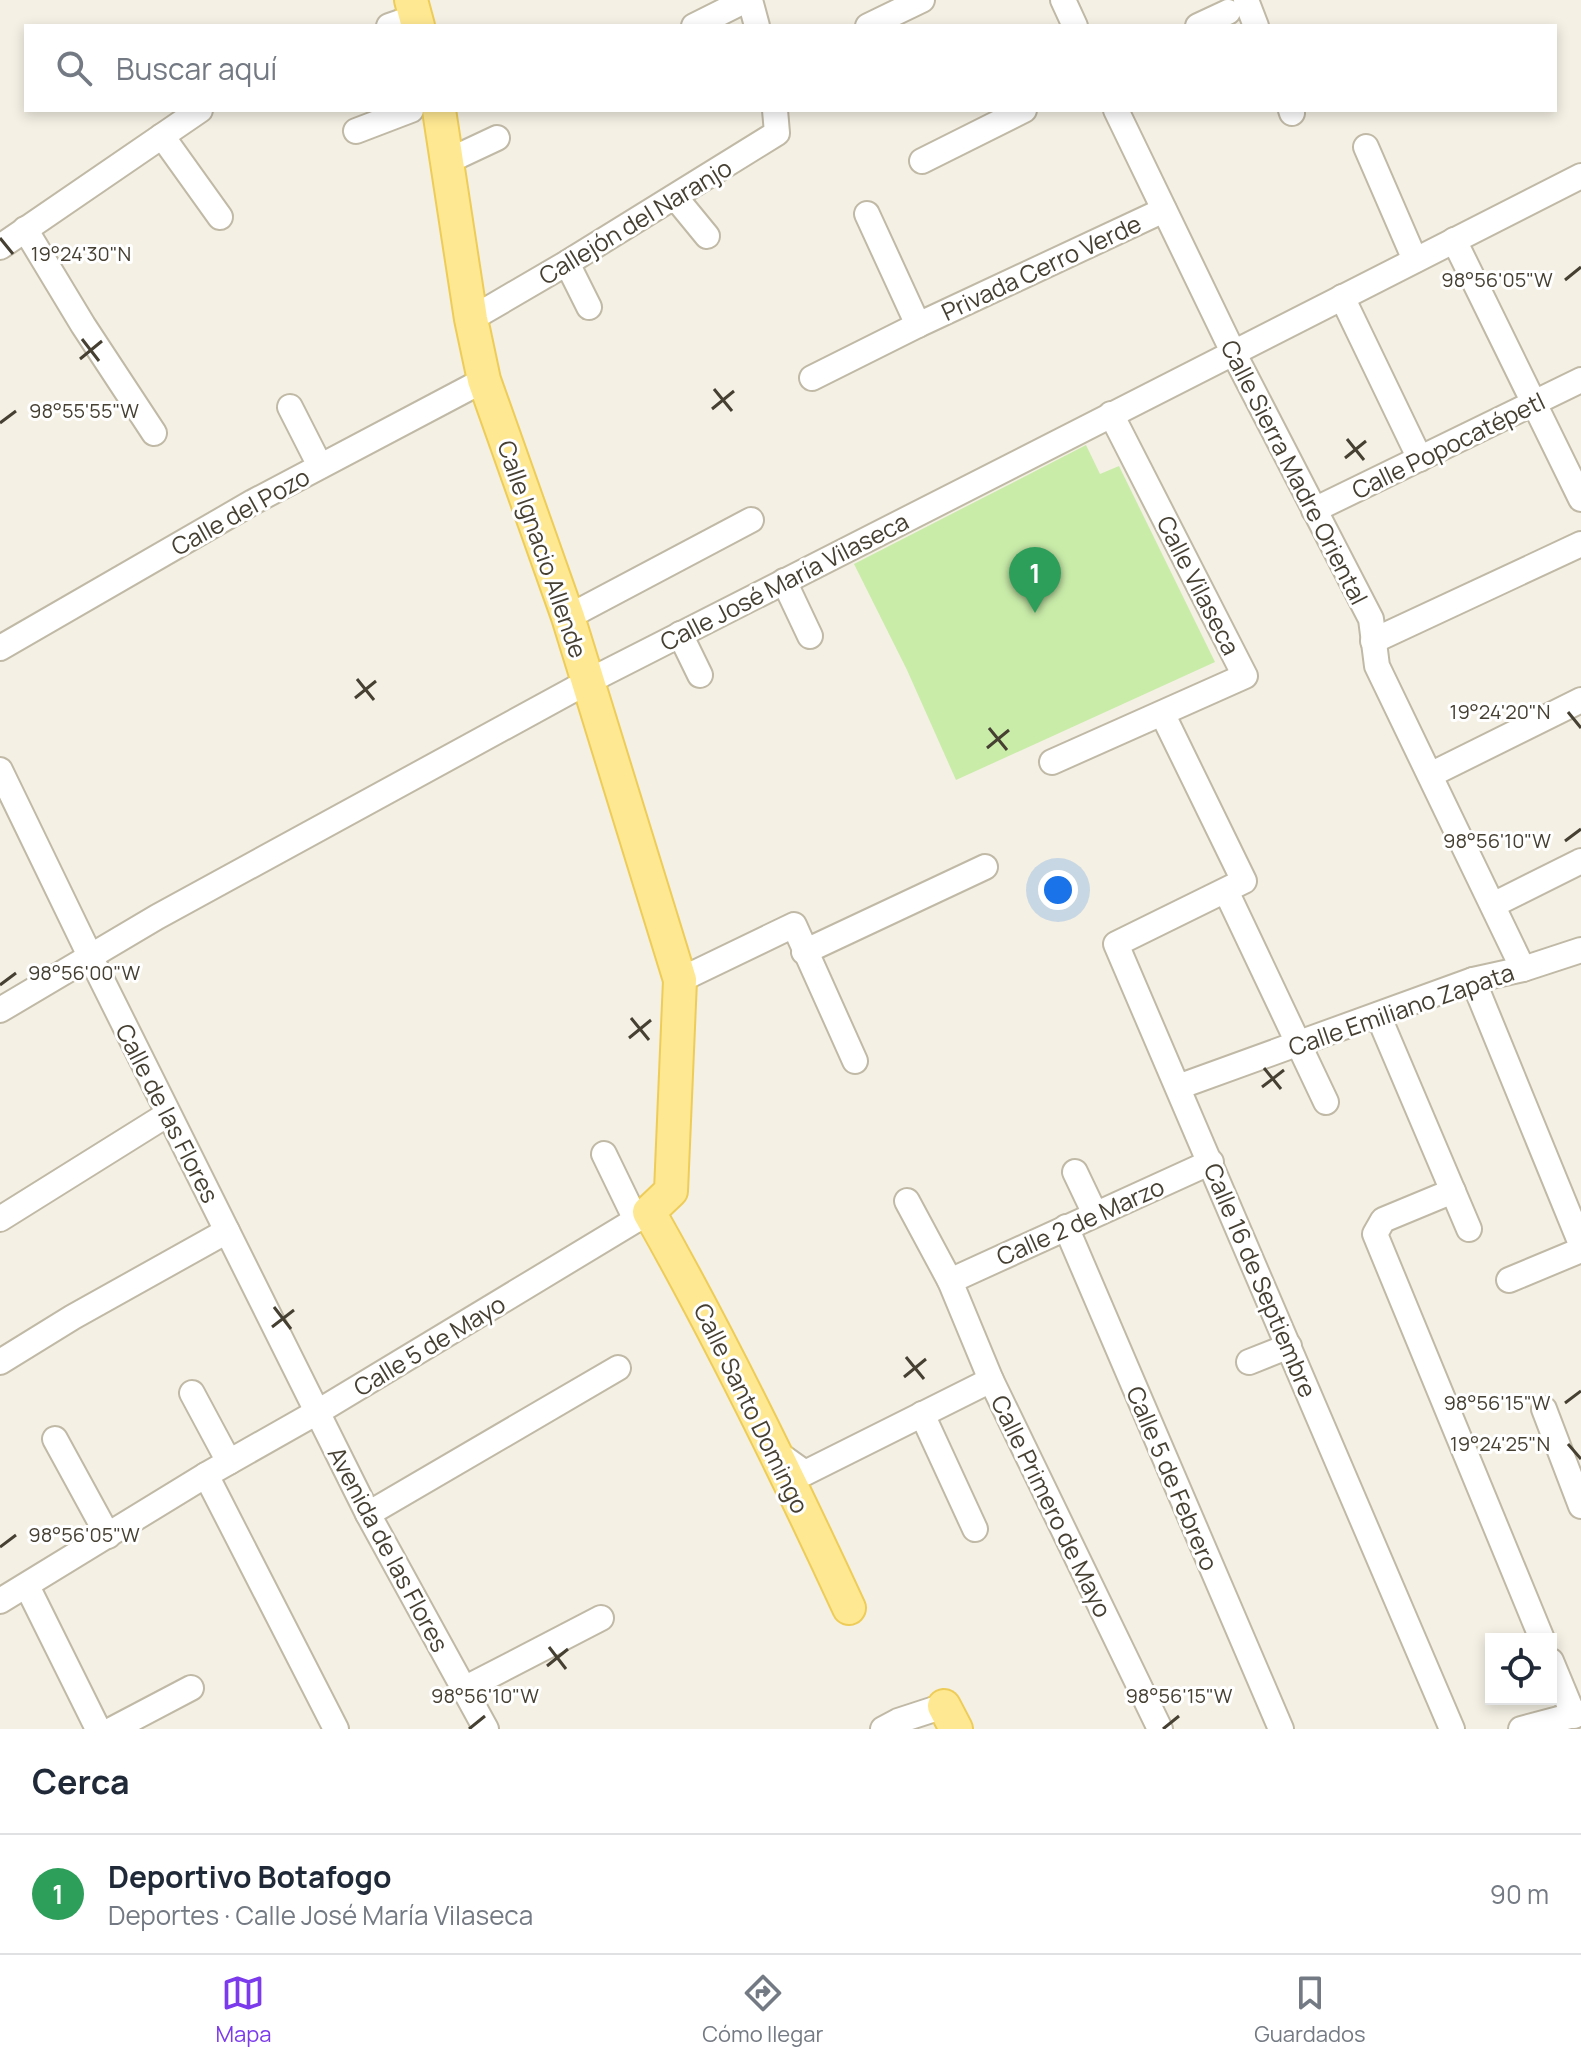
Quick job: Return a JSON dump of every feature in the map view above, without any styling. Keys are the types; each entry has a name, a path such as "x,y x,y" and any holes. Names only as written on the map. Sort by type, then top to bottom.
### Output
{"main road":[{"name":"Calle Ignacio Allende","path":"439,112 471,319 484,380 589,681 680,980"},
{"name":"Calle 5 de Mayo","path":"642,1216 671,1191 680,980"},
{"name":"Calle Santo Domingo","path":"642,1216 707,1314 777,1452 849,1608"}],"street":[{"path":"698,24 748,0 756,24"},
{"path":"872,24 922,0"},
{"path":"1063,0 1074,24"},
{"path":"1202,24 1237,6 1254,24"},
{"path":"0,247 197,112"},
{"path":"356,131 406,112"},
{"name":"Callejón del Naranjo","path":"471,319 777,133 775,112"},
{"path":"922,161 1020,112"},
{"name":"Calle Sierra Madre Oriental","path":"1117,112 1233,352 1371,619 1377,666 1523,969"},
{"path":"162,136 220,217"},
{"path":"448,161 497,138"},
{"path":"1366,147 1415,260"},
{"name":"Calle José María Vilaseca","path":"0,1010 157,917 589,681 1581,176"},
{"path":"675,197 707,236"},
{"name":"Privada Cerro Verde","path":"812,378 1164,210"},
{"name":"Privada Cerro Verde","path":"867,214 918,325"},
{"path":"25,229 154,433"},
{"path":"1454,240 1581,499"},
{"path":"567,263 589,307"},
{"path":"1342,297 1420,459"},
{"name":"Calle del Pozo","path":"0,648 253,502 484,380"},
{"name":"Calle Popocatépetl","path":"1314,510 1581,380"},
{"path":"290,407 320,466"},
{"name":"Calle Vilaseca","path":"1052,762 1245,676 1111,414"},
{"path":"568,617 751,520"},
{"path":"1373,641 1581,544"},
{"path":"784,581 810,636"},
{"path":"680,634 700,675"},
{"path":"1430,775 1581,700"},
{"path":"1163,715 1244,881 1226,891 1326,1102"},
{"name":"Calle de las Flores","path":"0,770 317,1411"},
{"path":"1493,905 1581,861"},
{"path":"804,952 985,867"},
{"name":"Calle 16 de Septiembre","path":"1226,891 1116,944 1452,1729"},
{"path":"680,980 794,925 855,1061"},
{"name":"Calle Emiliano Zapata","path":"1178,1087 1473,980 1578,959"},
{"path":"1473,980 1581,1244"},
{"path":"1378,1015 1469,1229"},
{"path":"0,1219 168,1114"},
{"path":"604,1154 642,1216"},
{"name":"Calle 2 de Marzo","path":"950,1281 1211,1162"},
{"path":"1075,1172 1095,1214"},
{"path":"1453,1191 1383,1220 1375,1234 1540,1633"},
{"name":"Calle Primero de Mayo","path":"907,1201 950,1281 991,1380 1160,1729"},
{"name":"Calle 5 de Mayo","path":"0,1601 642,1216"},
{"name":"Calle 5 de Febrero","path":"1066,1227 1281,1729"},
{"path":"0,1362 73,1317 227,1231"},
{"path":"1509,1280 1581,1250"},
{"path":"1249,1362 1289,1346"},
{"path":"368,1514 618,1368"},
{"path":"777,1452 805,1473 991,1380"},
{"path":"192,1393 229,1462"},
{"path":"1544,1409 1581,1506"},
{"name":"Avenida de las Flores","path":"317,1411 368,1514 486,1729"},
{"path":"922,1414 975,1529"},
{"path":"55,1439 108,1536"},
{"path":"206,1475 336,1729"},
{"path":"27,1586 98,1729"},
{"path":"464,1689 601,1618"},
{"path":"113,1729 191,1688"},
{"path":"1521,1729 1564,1720 1557,1688"},
{"path":"883,1729 898,1721 950,1717"}],"green space":[{"path":"1086,445 1100,474 1119,466 1215,662 956,780 907,670 854,564"}],"place":[{"name":"Deportivo Botafogo","path":"1035,613"}]}
